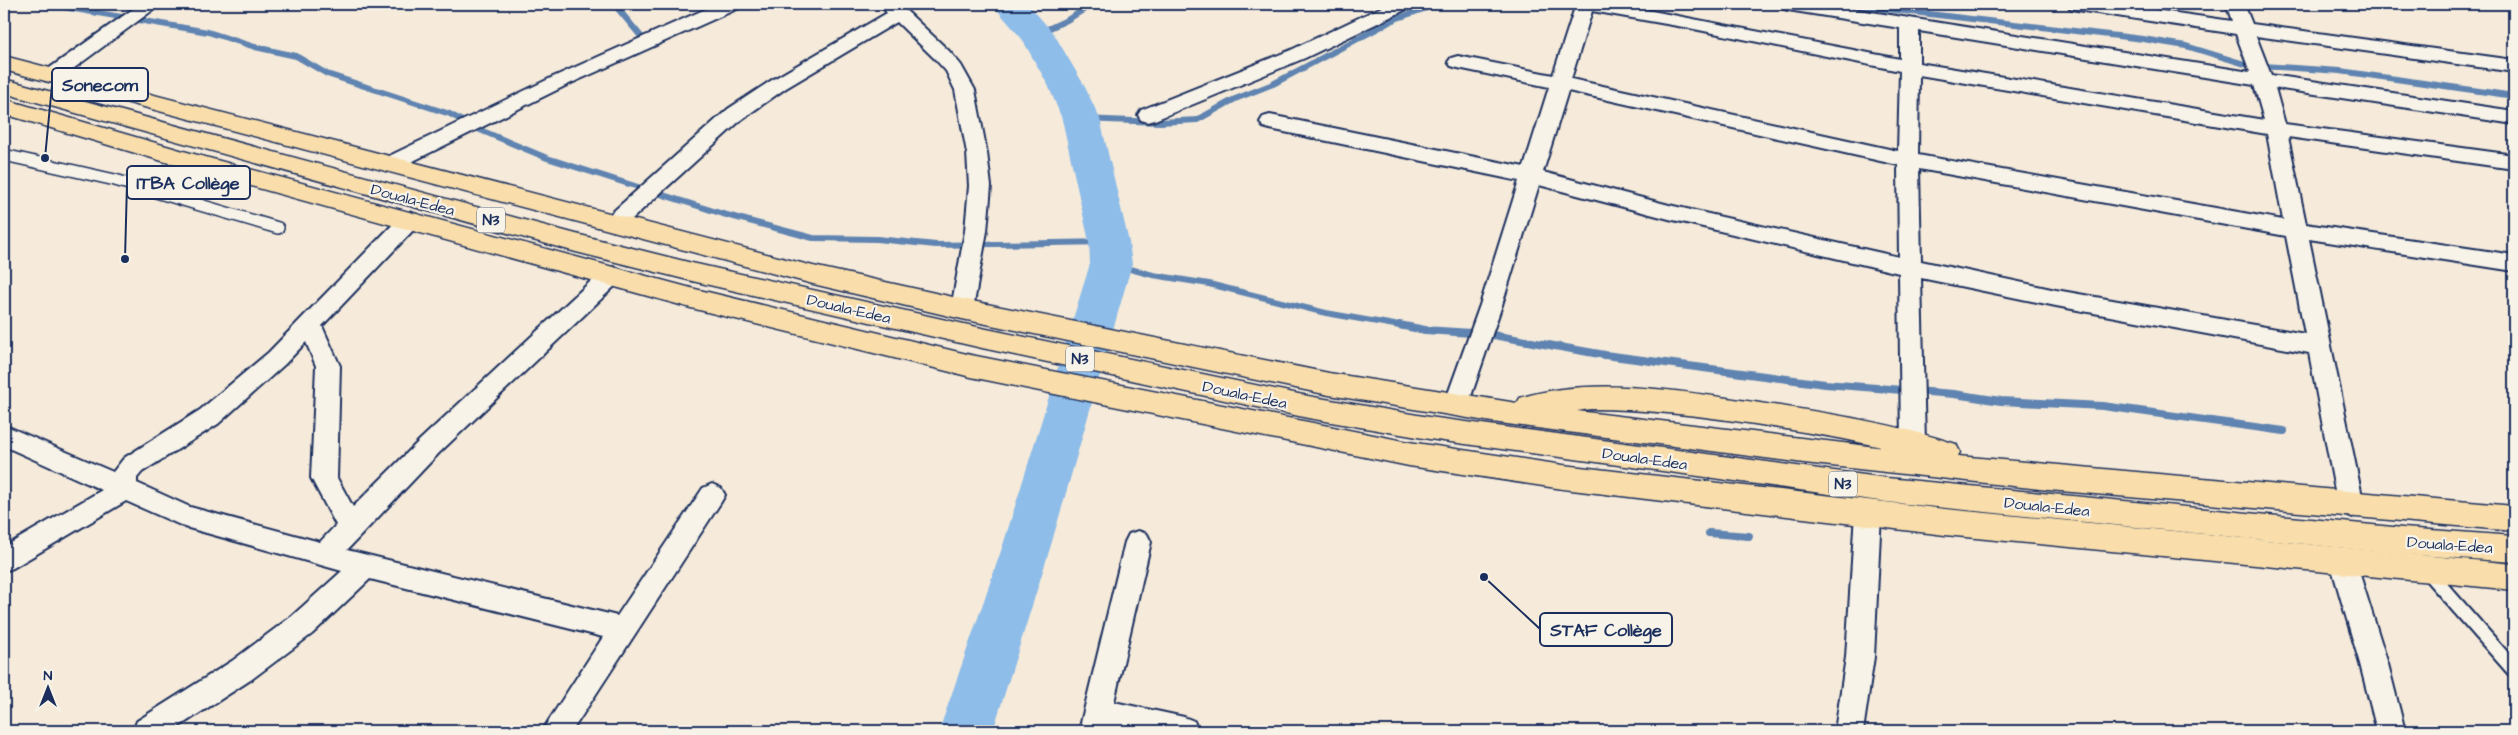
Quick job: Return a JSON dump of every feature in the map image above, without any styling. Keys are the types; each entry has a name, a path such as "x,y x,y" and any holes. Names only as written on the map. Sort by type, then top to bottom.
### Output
{"main road":[{"path":"4,63 813,276 962,309 988,327"},
{"name":"Douala-Edea","path":"4,86 576,243 692,272 988,327 1182,367 1308,407 1429,428 1868,487 2338,535 2514,549"},
{"path":"4,106 188,160 691,298 971,366 1168,407 1418,455 1563,477 1868,513 2343,562 2514,576"},
{"path":"1182,367 1329,384 1492,411 1804,451 2049,478 2514,519"},
{"path":"1492,411 1590,398 1638,398 1782,416 1846,427 2049,478"}],"street":[{"path":"51,76 152,4"},
{"path":"390,164 490,112 590,65 732,4"},
{"path":"1148,115 1298,54 1402,4"},
{"path":"1456,405 1491,305 1559,82 1585,4 1689,22 1908,66 2276,129 2514,162"},
{"path":"1788,4 1910,22 2263,80 2514,117"},
{"path":"2077,4 2514,66"},
{"path":"2235,4 2263,80 2276,129 2351,506"},
{"path":"614,223 735,114 894,9 948,62 965,90 977,153 980,186 976,231 962,309"},
{"path":"1910,22 1908,160 1913,444"},
{"path":"1458,62 1559,82 1908,160 2297,230 2514,263"},
{"path":"1270,122 1531,176 1669,212 1909,267 2056,298 2320,346"},
{"path":"124,490 124,475 133,465 209,417 277,358 410,220"},
{"path":"326,554 439,435 514,368 612,275"},
{"path":"310,324 328,366 324,478 350,528"},
{"path":"4,435 124,490 150,498 185,516 365,566 624,630"},
{"path":"4,560 124,490"},
{"path":"556,731 712,495"},
{"path":"1849,731 1860,657 1868,513"},
{"path":"1138,542 1095,721 1184,731"},
{"path":"2343,562 2391,731"},
{"path":"147,731 242,670 302,625 365,566"}],"lane":[{"path":"4,155 115,180 278,228"},
{"path":"2426,570 2514,670"}],"waterway":[{"path":"46,4 208,32 255,47 296,56 327,74 450,114 473,127 547,158 723,214 813,238 877,239 936,245 1109,242"},
{"path":"614,4 644,40"},
{"path":"966,731 1027,545 1111,264 1109,242 1081,119 1066,85 1037,34 1009,4"},
{"path":"1037,34 1067,20 1093,4"},
{"path":"1081,119 1160,122 1197,120 1235,99 1273,84 1395,19 1438,4"},
{"path":"1844,4 2143,39 2186,46 2248,65 2340,71 2514,96"},
{"path":"1111,264 1153,275 1209,284 1326,313 1406,327"},
{"path":"1399,325 1425,330 1487,334 1605,355 1825,384 1954,394 2001,401 2103,406 2284,431"},
{"path":"1709,533 1749,536"}],"place":[{"name":"Sonecom","path":"45,158"},
{"name":"ITBA Collège","path":"125,259"},
{"name":"STAF Collège","path":"1484,577"}]}
